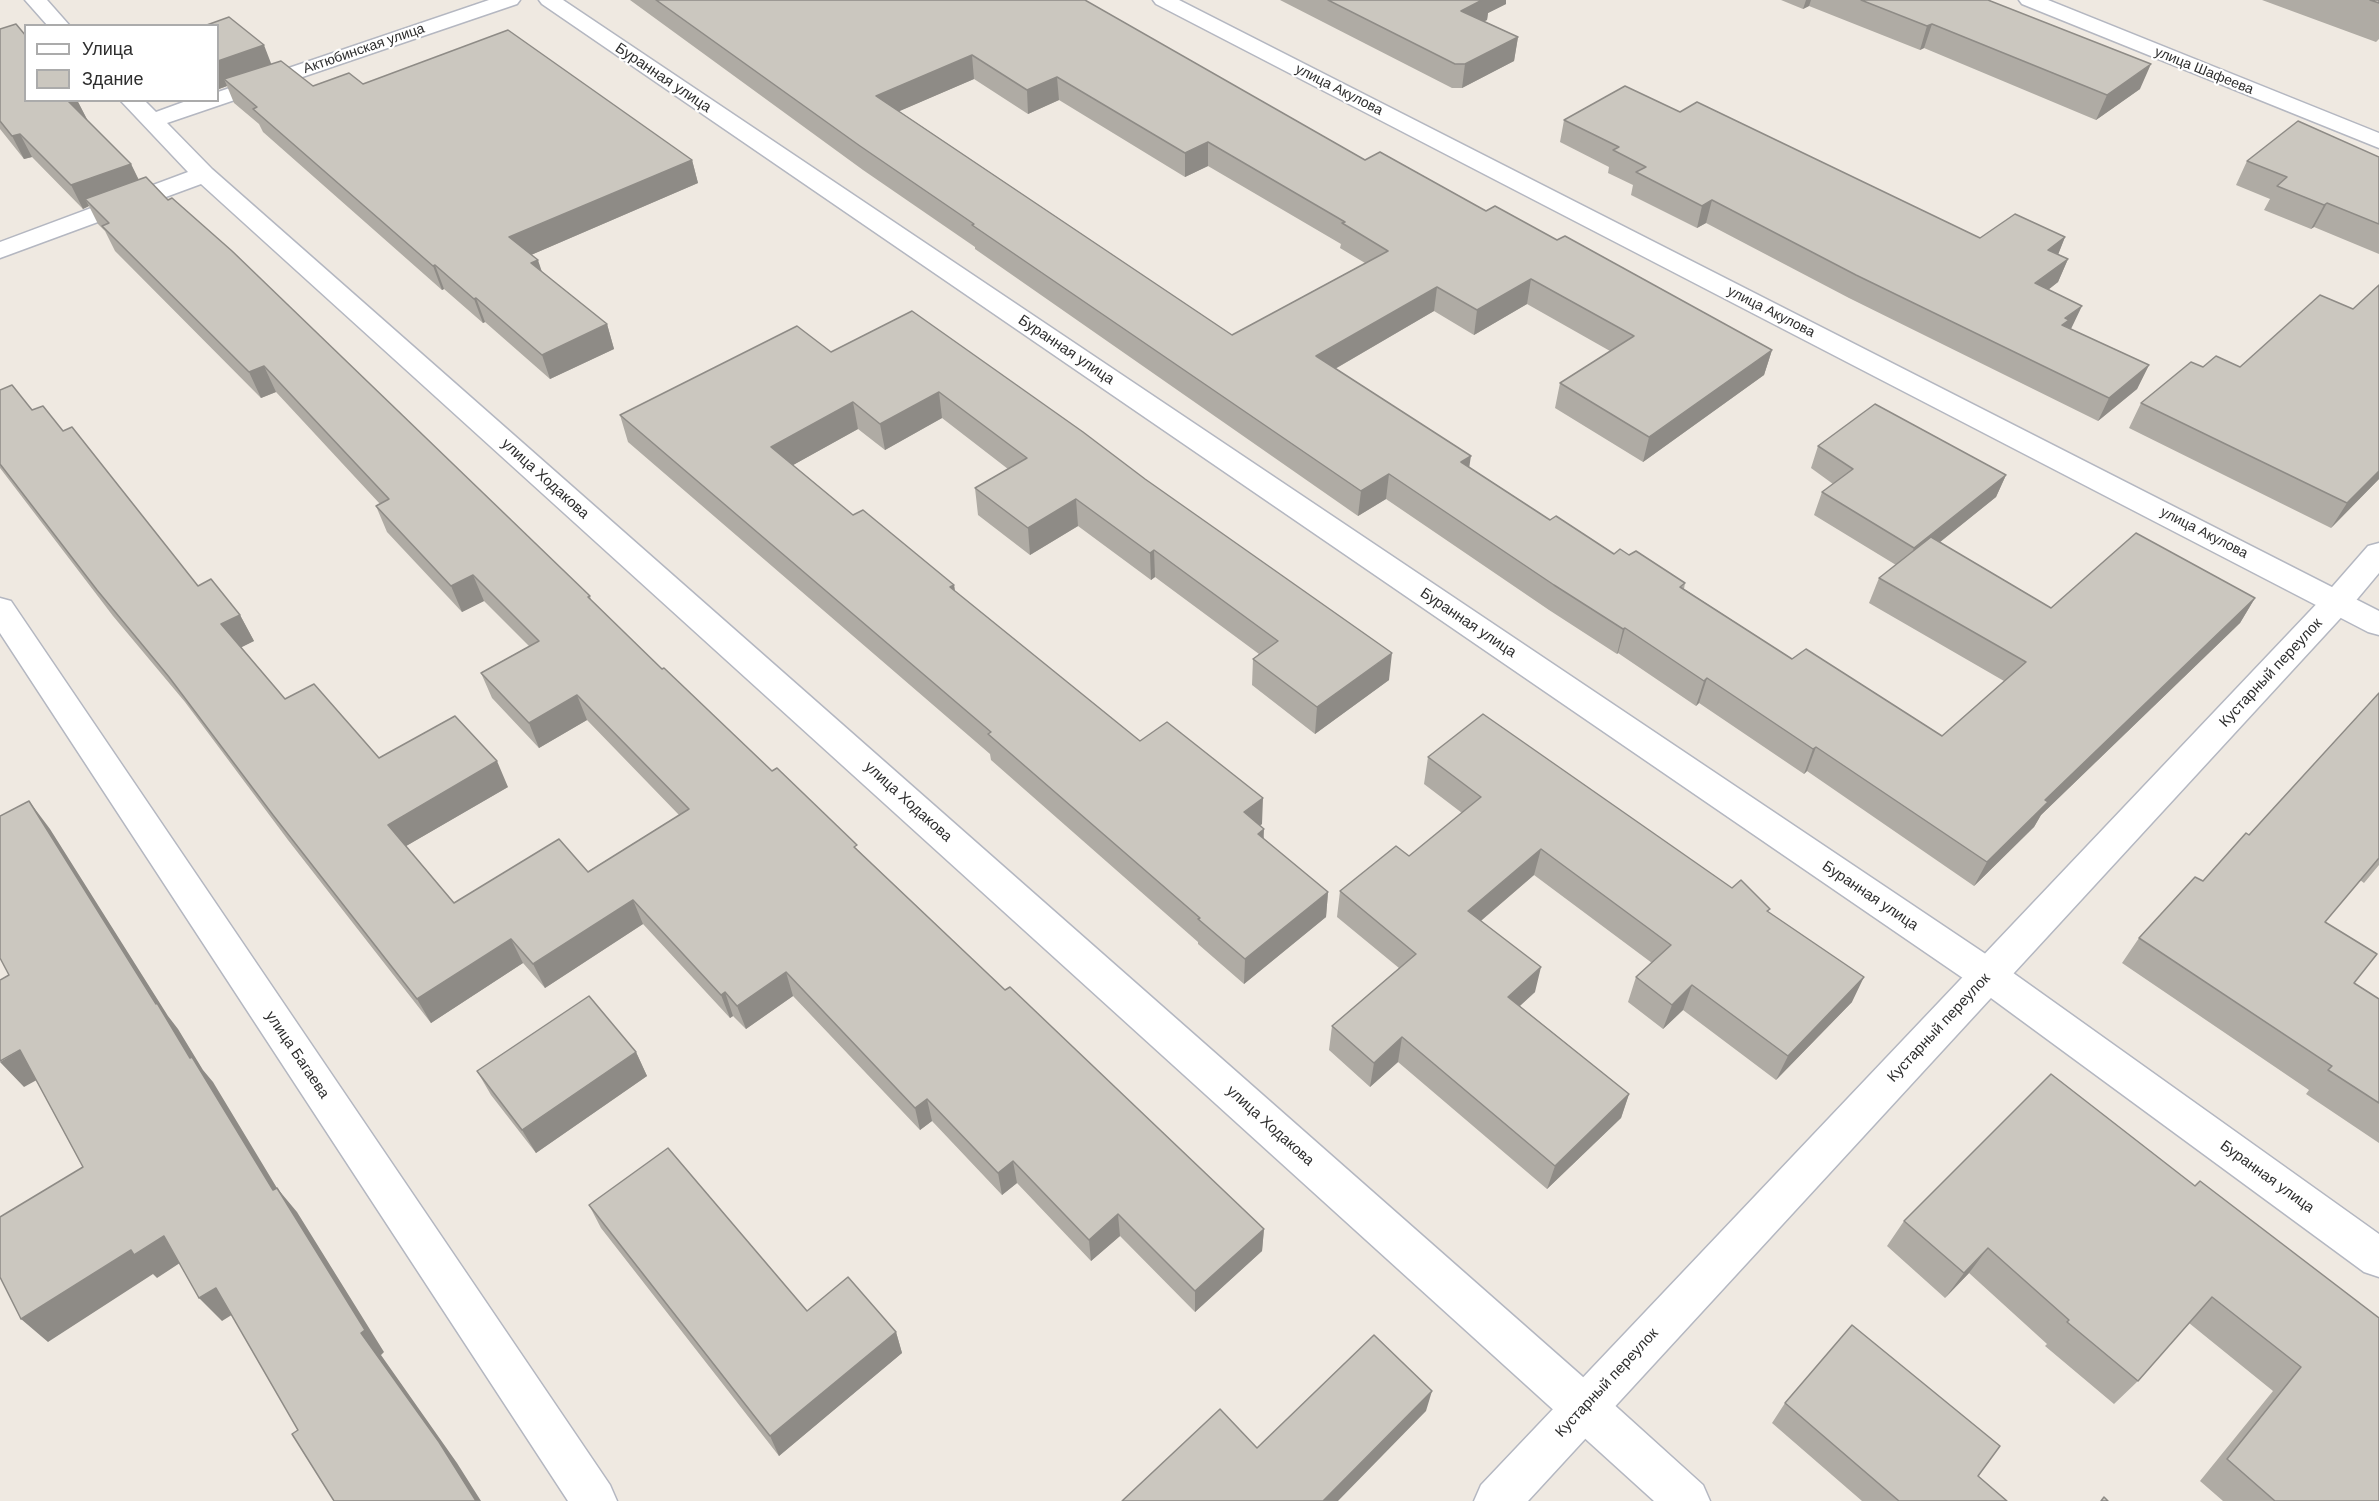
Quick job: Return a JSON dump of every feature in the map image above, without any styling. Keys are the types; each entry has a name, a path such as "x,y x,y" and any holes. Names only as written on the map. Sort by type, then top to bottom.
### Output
{"street":[{"path":"35,0 58,24"},
{"name":"Актюбинская улица","path":"219,99 510,0"},
{"name":"Буранная улица","path":"549,0 1989,976 2379,1258"},
{"name":"улица Акулова","path":"1163,0 2379,624"},
{"name":"улица Шафеева","path":"2029,0 2379,141"},
{"path":"141,111 200,102"},
{"name":"улица Ходакова","path":"141,111 204,174 1585,1407 1687,1501"},
{"path":"0,251 204,174"},
{"name":"Кустарный переулок","path":"1497,1501 2337,602 2379,553"},
{"name":"улица Багаева","path":"0,609 594,1501"}],"building":[{"path":"656,0 1085,0 1365,160 1380,152 1486,211 1495,206 1557,240 1565,236 1772,350 1649,437 1560,383 1634,336 1531,279 1477,310 1437,287 1316,356 1471,456 1461,462 1550,520 1556,516 1614,554 1620,549 1629,555 1636,551 1685,583 1680,587 1792,659 1806,649 1942,736 2026,662 1879,578 1931,537 2051,608 2136,533 2255,598 2045,800 2048,802 1987,862 1816,747 1813,749 1707,678 1704,681 1625,628 1623,629 1554,585 1389,474 1361,491 860,146","holes":["972,55 1027,90 1057,77 1185,153 1208,142 1345,222 1342,223 1388,251 1232,335 876,96"]},
{"path":"1328,0 1482,0 1461,11 1518,37 1465,64 1455,64"},
{"path":"1861,0 1988,0 2151,64 2107,95 1932,24 1927,26"},
{"path":"229,17 264,45 219,61 219,24 210,24"},
{"path":"16,24 24,34 24,102 69,102 131,164 71,185 20,134 12,136 0,121 0,29"},
{"path":"508,30 692,160 509,237 538,260 531,263 607,324 542,355 476,298 474,299 435,265 433,266 253,109 257,107 224,79 281,61 313,86 349,73 363,84"},
{"path":"1625,86 1680,112 1697,102 1980,238 2015,214 2065,237 2048,250 2068,259 2035,283 2082,306 2065,318 2069,320 2062,325 2149,365 2109,398 1856,275 1712,200 1702,206 1636,172 1646,167 1613,150 1619,147 1564,120"},
{"path":"2298,121 2379,157 2379,224 2277,186 2287,177 2247,161"},
{"path":"146,177 168,200 172,198 232,251 590,596 588,597 662,669 664,668 772,771 777,768 857,845 854,847 1005,990 1010,987 1264,1229 1195,1291 1118,1214 1089,1240 1013,1161 998,1173 927,1099 915,1108 786,972 737,1006 725,992 721,995 633,900 533,964 511,939 417,999 273,815 169,677 97,590 0,464 0,390 12,385 32,410 43,406 63,431 72,427 198,586 211,579 240,615 221,624 285,699 314,684 379,758 455,716 497,761 388,825 454,903 559,839 588,872 689,809 577,695 529,723 481,673 539,641 473,575 451,586 376,506 389,499 264,366 249,372 102,226 109,223 85,199"},
{"path":"2379,285 2379,471 2347,503 2141,403 2191,362 2203,367 2216,356 2240,367 2320,295 2353,309"},
{"path":"912,311 1392,653 1317,707 1253,659 1278,641 1154,550 1150,553 1076,499 1028,528 975,488 1027,458 939,392 880,424 853,402 771,447 853,515 863,510 954,585 950,587 1140,741 1167,722 1263,798 1244,812 1264,829 1258,834 1328,892 1245,959 988,734 991,732 620,415 797,326 831,352"},
{"path":"1875,404 2006,475 1914,548 1822,492 1853,469 1818,446"},
{"path":"2379,693 2379,858 2325,922 2377,954 2354,983 2379,999 2379,1103 2328,1070 2332,1066 2139,938 2195,877 2203,881 2246,833 2249,835"},
{"path":"1483,714 1732,888 1741,880 1770,909 1767,911 1864,977 1788,1056 1692,985 1672,1005 1636,977 1671,945 1541,849 1468,911 1541,967 1508,997 1629,1094 1555,1166 1402,1037 1374,1063 1332,1026 1416,954 1340,891 1396,846 1409,856 1481,797 1428,757"},
{"path":"29,801 190,1058 192,1057 273,1190 277,1188 365,1330 361,1333 439,1442 476,1501 334,1501 292,1434 298,1430 216,1288 199,1298 164,1236 134,1255 131,1250 21,1319 0,1277 0,1217 83,1167 20,1050 0,1061 0,980 9,975 0,958 0,816"},
{"path":"589,996 636,1052 522,1130 477,1071"},
{"path":"2051,1074 2195,1186 2200,1181 2379,1318 2379,1501 2275,1501 2227,1459 2301,1367 2212,1297 2138,1381 2067,1322 2069,1320 1988,1248 1964,1273 1904,1221"},
{"path":"668,1148 807,1311 848,1277 896,1332 770,1436 589,1205"},
{"path":"1852,1325 2000,1446 1978,1476 2007,1501 1899,1501 1785,1403"},
{"path":"1374,1335 1432,1391 1323,1501 1122,1501 1220,1409 1257,1448"}]}
